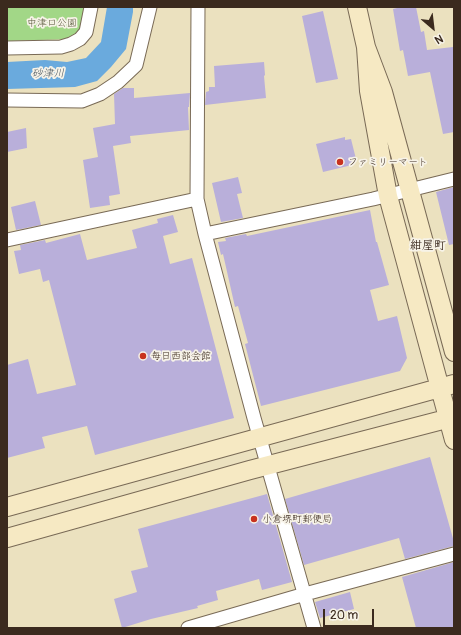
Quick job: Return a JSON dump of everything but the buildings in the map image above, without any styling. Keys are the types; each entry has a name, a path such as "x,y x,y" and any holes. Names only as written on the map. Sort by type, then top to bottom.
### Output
{"street":[{"path":"7,48 61,47 72,44 80,39 86,32 91,7"},
{"path":"7,100 82,101 100,94 118,82 136,65 150,7"},
{"path":"198,7 197,199 260,438 314,628"},
{"path":"356,7 366,47 383,92 454,352"},
{"path":"366,47 369,91 388,196 447,386 454,440"},
{"path":"205,234 388,196 454,179"},
{"path":"7,240 197,199"},
{"path":"7,507 447,386"},
{"path":"7,538 268,465 451,418"},
{"path":"188,628 305,594 454,554"}],"green space":[{"name":"中津口公園","path":"7,7 86,7 81,33 71,39 7,41"}],"water":[{"name":"砂津川","path":"107,7 133,7 133,12 126,49 97,81 75,87 7,89 7,62 45,60 67,62 86,58 101,42"}],"place":[{"name":"ファミリーマート","path":"340,162"},
{"name":"毎日西部会館","path":"143,356"},
{"name":"小倉堺町郵便局","path":"254,519"}],"district":[{"name":"紺屋町","path":"428,246"}]}
